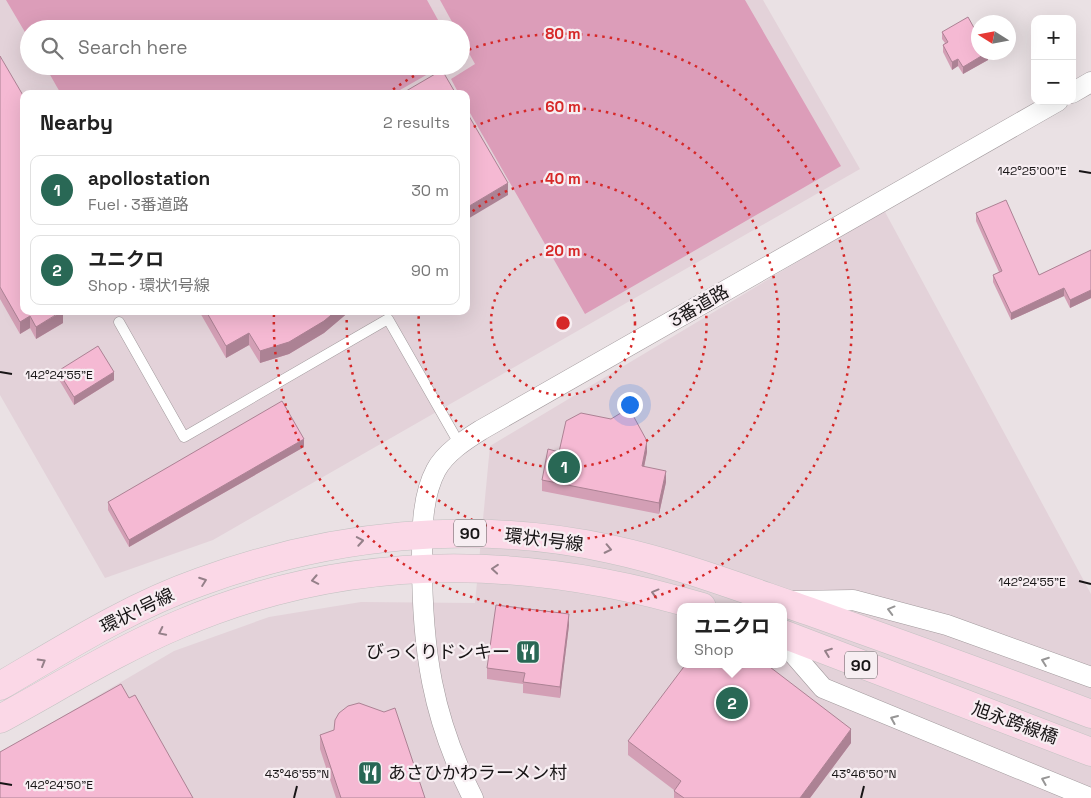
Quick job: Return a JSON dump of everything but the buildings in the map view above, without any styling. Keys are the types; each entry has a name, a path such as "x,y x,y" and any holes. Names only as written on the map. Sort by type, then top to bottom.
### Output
{"main road":[{"name":"環状1号線","path":"0,686 142,606 198,582 240,568 309,550 369,539 422,533 485,533 527,536 608,548 690,570 783,603"},
{"name":"環状1号線","path":"0,719 138,644 179,624 266,592 331,577 422,569 486,568 540,574 642,590 688,603"},
{"name":"環状1号線","path":"787,604 952,661"},
{"name":"旭永跨線橋","path":"787,636 1091,752"},
{"name":"旭永跨線橋","path":"952,661 1091,714"}],"street":[{"path":"1076,91 1091,82"},
{"name":"3番道路","path":"473,798 453,760 440,719 429,668 422,615 422,533 433,478 442,463 460,445 481,430 1051,105"},
{"path":"780,602 853,600 947,625 1091,677"},
{"path":"787,647 823,688 1090,798"}],"lane":[{"path":"119,322 184,437 388,318 460,445"}],"shaded area":[{"path":"0,0 763,0 860,169 213,540 105,578 0,395"},
{"path":"6,0 427,0 438,20 20,20 20,24"},
{"path":"440,0 745,0 841,166 585,314 470,113 470,90 457,90 451,79 457,75 470,75 470,67 475,64 470,55 470,20 451,20"},
{"path":"50,75 426,75 400,90 59,90"},
{"path":"884,210 1091,594 1091,798 0,798 0,753 174,651 269,617 361,602 475,603 490,446"}],"place":[{"name":"apollostation","path":"564,467"},
{"name":"びっくりドンキー","path":"528,652"},
{"name":"ユニクロ","path":"732,703"},
{"name":"あさひかわラーメン村","path":"370,773"}]}
